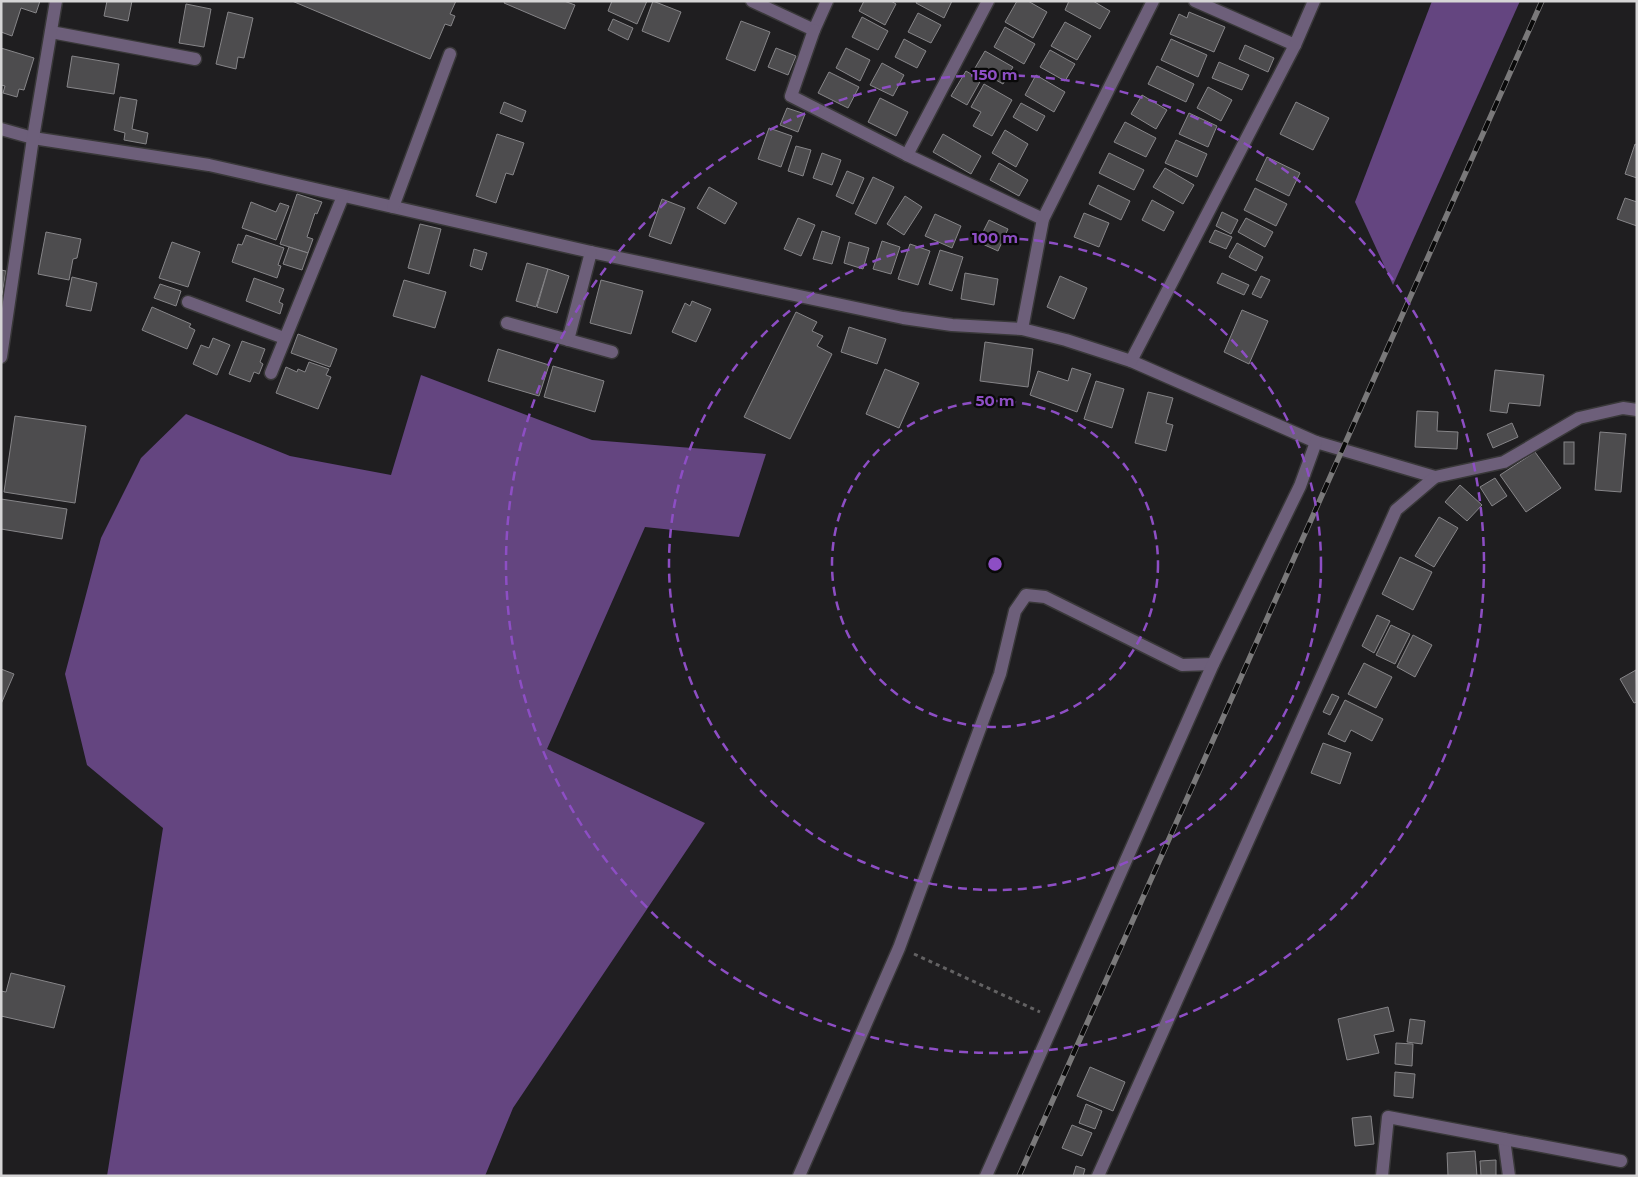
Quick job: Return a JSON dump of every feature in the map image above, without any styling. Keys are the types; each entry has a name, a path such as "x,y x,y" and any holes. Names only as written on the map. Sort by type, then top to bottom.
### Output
{"street":[{"path":"1,357 33,138 56,1"},
{"path":"752,1 814,30"},
{"path":"828,1 814,30 791,96 907,155 1043,219"},
{"path":"907,155 988,1"},
{"path":"1022,329 1043,219 1153,1"},
{"path":"1195,1 1295,45"},
{"path":"1131,361 1295,45 1314,1"},
{"path":"51,32 195,59"},
{"path":"393,207 450,54"},
{"path":"1,129 33,138 209,165 591,252 903,318 952,325 1022,329 1066,340 1131,361 1316,442 1435,476 1504,462 1579,418 1623,408 1637,410"},
{"path":"271,373 343,196"},
{"path":"568,340 591,252"},
{"path":"188,302 284,338"},
{"path":"507,323 612,352"},
{"path":"986,1176 1213,664 1300,486 1316,442"},
{"path":"1098,1176 1396,510 1435,476"},
{"path":"799,1176 899,948 1000,674 1015,611 1026,595 1045,597 1182,665 1213,664"},
{"path":"1382,1176 1388,1117 1621,1161"},
{"path":"1504,1138 1509,1176"}],"path":[{"path":"899,948 1056,1019"}],"shaded area":[{"path":"1432,1 1520,1 1393,285 1355,202"},
{"path":"421,375 592,440 766,454 739,537 645,527 547,749 705,823 513,1108 485,1176 107,1176 163,828 87,765 65,674 101,538 141,458 186,414 290,456 391,475"}],"building":[{"path":"1,1 40,1 36,13 21,8 12,36 1,32"},
{"path":"107,1 132,1 128,21 104,16"},
{"path":"292,1 456,1 450,14 455,16 451,26 445,24 430,59"},
{"path":"505,1 564,1 575,5 565,29 504,3"},
{"path":"612,1 647,1 637,24 608,11"},
{"path":"653,1 681,12 669,42 642,31"},
{"path":"864,1 891,1 896,4 885,25 859,11"},
{"path":"917,1 952,1 944,18 916,3"},
{"path":"1017,1 1028,1 1047,12 1033,38 1005,22"},
{"path":"1069,1 1093,1 1110,11 1100,29 1065,10"},
{"path":"186,4 211,9 204,47 179,43"},
{"path":"228,12 253,18 244,58 238,57 236,69 216,64"},
{"path":"1189,12 1225,27 1214,52 1170,34 1179,14 1187,18"},
{"path":"918,13 941,25 931,43 908,32"},
{"path":"862,17 888,31 878,50 852,37"},
{"path":"613,19 633,28 628,40 608,30"},
{"path":"741,21 770,32 755,71 726,59"},
{"path":"1065,22 1091,36 1077,60 1051,46"},
{"path":"1005,27 1035,44 1024,64 994,47"},
{"path":"904,39 926,51 917,68 895,57"},
{"path":"1171,39 1207,55 1198,77 1161,60"},
{"path":"1245,45 1274,58 1268,72 1239,59"},
{"path":"1,48 34,58 24,90 19,89 17,97 3,93 5,86 1,85"},
{"path":"776,48 796,56 788,75 768,67"},
{"path":"846,48 870,60 860,81 836,68"},
{"path":"1050,50 1075,64 1065,81 1040,67"},
{"path":"985,51 1013,67 1003,84 975,68"},
{"path":"72,56 119,64 114,94 67,87"},
{"path":"1219,62 1249,75 1242,90 1212,78"},
{"path":"882,63 904,75 893,96 870,85"},
{"path":"1157,66 1194,84 1186,102 1148,84"},
{"path":"966,71 981,80 967,105 951,96"},
{"path":"829,72 859,87 848,108 818,93"},
{"path":"1036,75 1065,92 1054,112 1025,95"},
{"path":"984,84 1012,100 992,136 973,126 981,112 971,107"},
{"path":"1208,87 1232,100 1221,121 1197,108"},
{"path":"1142,95 1167,110 1156,129 1131,114"},
{"path":"120,97 137,100 132,129 148,133 146,144 124,140 125,133 114,130"},
{"path":"880,98 908,112 896,136 868,122"},
{"path":"504,102 526,111 522,122 500,113"},
{"path":"1296,102 1329,118 1313,150 1280,134"},
{"path":"1021,103 1045,116 1037,131 1013,117"},
{"path":"787,108 805,114 798,132 780,125"},
{"path":"1189,113 1217,126 1208,147 1179,134"},
{"path":"1125,122 1156,138 1146,157 1114,142"},
{"path":"769,128 792,136 781,167 758,159"},
{"path":"1005,130 1028,144 1016,167 992,153"},
{"path":"497,134 524,143 513,175 506,173 496,203 476,196"},
{"path":"943,134 981,156 971,174 933,152"},
{"path":"1176,140 1207,154 1197,177 1165,163"},
{"path":"1635,144 1637,145 1637,178 1625,174"},
{"path":"796,146 811,150 803,176 788,171"},
{"path":"822,153 841,160 832,185 813,178"},
{"path":"1109,153 1144,170 1134,190 1099,173"},
{"path":"1267,157 1300,173 1289,196 1256,180"},
{"path":"999,163 1028,180 1019,196 990,180"},
{"path":"1165,168 1194,185 1183,204 1153,187"},
{"path":"847,171 864,178 853,204 836,196"},
{"path":"873,177 894,187 876,224 855,214"},
{"path":"1098,185 1130,201 1121,220 1089,204"},
{"path":"709,187 737,203 725,224 697,208"},
{"path":"1255,188 1287,204 1276,226 1244,210"},
{"path":"297,194 322,202 317,214 315,213 307,237 313,239 308,253 280,244"},
{"path":"905,196 922,207 904,235 887,224"},
{"path":"1625,198 1637,202 1637,226 1617,219"},
{"path":"662,199 685,208 671,244 649,236"},
{"path":"1152,200 1174,212 1164,231 1142,220"},
{"path":"251,202 276,212 280,203 289,206 276,240 242,228"},
{"path":"1222,212 1238,220 1231,234 1216,226"},
{"path":"1084,213 1109,223 1099,247 1074,237"},
{"path":"935,214 961,226 952,248 925,236"},
{"path":"798,218 815,225 801,256 784,249"},
{"path":"1246,218 1273,232 1265,247 1238,232"},
{"path":"989,220 1008,229 998,251 978,242"},
{"path":"420,224 441,229 429,274 408,268"},
{"path":"1215,230 1232,237 1226,249 1209,242"},
{"path":"822,231 840,237 832,264 813,259"},
{"path":"46,232 81,239 77,258 73,259 69,280 38,274"},
{"path":"246,235 284,248 278,265 281,266 277,278 232,262 238,244 242,245"},
{"path":"882,241 900,247 891,274 873,269"},
{"path":"172,242 200,252 188,287 159,278"},
{"path":"849,242 869,248 863,269 844,263"},
{"path":"1237,243 1263,257 1256,271 1229,257"},
{"path":"910,244 930,251 918,285 898,279"},
{"path":"289,247 308,253 302,270 283,264"},
{"path":"474,249 487,253 482,270 470,266"},
{"path":"940,250 963,257 952,291 929,284"},
{"path":"527,263 548,269 536,307 516,301"},
{"path":"548,269 569,276 557,313 537,307"},
{"path":"1,270 6,271 2,295 1,295"},
{"path":"965,273 998,279 994,305 961,299"},
{"path":"1222,273 1249,285 1244,295 1217,283"},
{"path":"1060,276 1087,288 1074,319 1047,307"},
{"path":"1261,276 1270,280 1261,298 1252,294"},
{"path":"72,277 97,283 91,311 66,306"},
{"path":"254,278 284,289 279,302 283,304 280,314 246,301"},
{"path":"404,280 446,292 435,328 393,316"},
{"path":"601,280 643,291 631,334 590,323"},
{"path":"160,284 181,291 176,306 154,298"},
{"path":"692,301 711,309 696,342 672,332 685,303 690,306"},
{"path":"152,307 191,324 189,327 195,330 187,349 142,330"},
{"path":"1242,310 1268,321 1249,364 1224,352"},
{"path":"796,312 817,322 812,331 823,336 817,346 832,354 790,439 744,417"},
{"path":"849,327 886,339 877,364 841,352"},
{"path":"298,334 337,349 330,367 291,353"},
{"path":"213,338 230,345 217,375 193,364 201,345 209,348"},
{"path":"242,341 265,349 260,362 263,364 259,374 254,372 250,382 229,374"},
{"path":"985,342 1033,349 1028,387 980,381"},
{"path":"498,349 549,365 539,396 488,381"},
{"path":"309,362 329,369 326,375 331,377 318,409 276,393 286,367 297,372 298,369 305,372"},
{"path":"553,366 604,381 595,412 544,397"},
{"path":"1072,368 1091,374 1077,412 1030,395 1038,371 1068,381"},
{"path":"885,369 919,383 899,428 866,414"},
{"path":"1495,370 1544,375 1540,406 1509,403 1507,413 1490,411"},
{"path":"1096,381 1124,389 1112,428 1084,419"},
{"path":"1148,392 1173,398 1166,423 1173,425 1166,451 1135,443"},
{"path":"1417,411 1438,412 1437,431 1458,432 1457,449 1415,447"},
{"path":"15,416 86,426 75,503 4,492"},
{"path":"1512,423 1518,437 1493,448 1487,434"},
{"path":"1600,432 1626,434 1621,492 1595,490"},
{"path":"1564,442 1574,442 1574,464 1564,464"},
{"path":"1535,452 1561,488 1526,512 1500,475"},
{"path":"1495,478 1507,496 1492,506 1480,487"},
{"path":"1460,485 1482,505 1467,521 1445,502"},
{"path":"1,499 67,509 62,539 1,529"},
{"path":"1439,517 1458,528 1434,567 1415,556"},
{"path":"1400,557 1432,572 1413,610 1382,594"},
{"path":"1377,615 1390,621 1374,653 1362,646"},
{"path":"1391,625 1410,634 1395,664 1376,655"},
{"path":"1413,635 1432,645 1415,677 1397,667"},
{"path":"1364,663 1392,677 1376,708 1348,694"},
{"path":"1,669 14,674 1,704"},
{"path":"1636,670 1637,702 1634,703 1620,679"},
{"path":"1332,694 1339,697 1330,715 1323,712"},
{"path":"1345,700 1383,719 1372,741 1351,730 1345,742 1328,734"},
{"path":"1323,743 1351,753 1340,784 1311,773"},
{"path":"11,973 65,986 54,1028 1,1016 1,991 6,992"},
{"path":"1388,1007 1394,1031 1374,1035 1379,1053 1347,1060 1338,1019"},
{"path":"1410,1019 1425,1021 1422,1044 1407,1042"},
{"path":"1396,1043 1413,1044 1412,1066 1395,1064"},
{"path":"1090,1067 1125,1082 1113,1111 1077,1096"},
{"path":"1395,1072 1415,1074 1413,1098 1394,1096"},
{"path":"1086,1104 1102,1111 1095,1129 1079,1123"},
{"path":"1371,1116 1374,1144 1355,1146 1352,1118"},
{"path":"1072,1125 1092,1133 1082,1156 1062,1148"},
{"path":"1475,1151 1477,1176 1448,1176 1447,1153"},
{"path":"1496,1160 1496,1176 1481,1176 1480,1161"},
{"path":"1076,1166 1085,1169 1083,1176 1073,1176"}],"railway":[{"path":"1019,1176 1542,1"}]}
